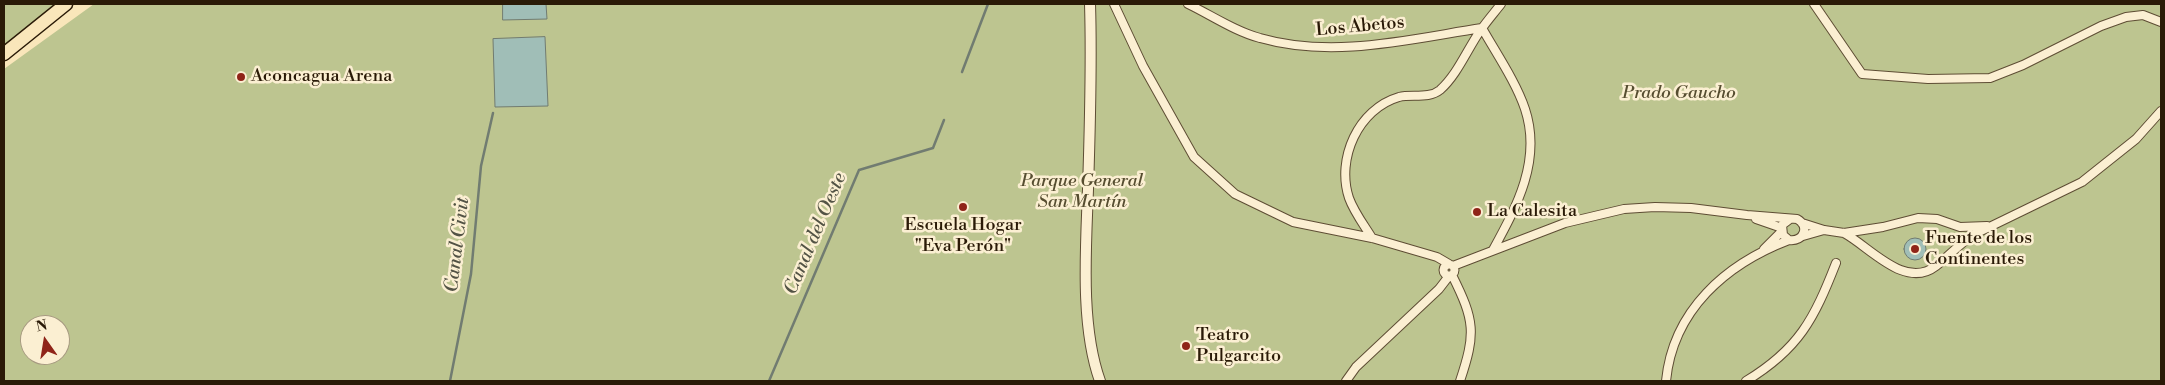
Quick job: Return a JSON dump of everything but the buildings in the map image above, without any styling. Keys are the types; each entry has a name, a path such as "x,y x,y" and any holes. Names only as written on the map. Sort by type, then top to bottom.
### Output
{"main road":[{"path":"4,54 66,4"}],"street":[{"path":"1090,4 1093,44 1085,237 1086,281 1092,350 1100,381"},
{"path":"1114,4 1143,66 1194,157 1235,194 1293,222 1372,238 1438,257 1450,270 1470,315 1472,337 1460,381"},
{"name":"Los Abetos","path":"1188,4 1258,38 1292,46 1331,48 1482,28"},
{"path":"1372,238 1349,198 1345,175 1347,155 1356,133 1368,115 1382,104 1400,97 1438,92 1448,82 1482,28 1502,4"},
{"path":"1814,4 1862,74 1928,79 1990,78 2023,65 2101,26 2126,17 2143,15 2161,22"},
{"path":"1482,28 1523,106 1532,144 1523,189 1493,250"},
{"path":"1844,233 1904,272 1926,272 1935,267 1952,250 1992,225 2082,182 2136,139 2161,111"},
{"path":"1346,381 1356,367 1440,288 1450,270 1493,250 1565,223 1597,214 1624,209 1654,207 1691,208 1797,219 1802,223 1824,230 1844,233 1883,228 1918,218 1937,219 1960,227 1992,225"},
{"path":"1747,215 1782,229 1789,240"},
{"path":"1762,251 1790,219"},
{"path":"1802,223 1804,229 1803,236"},
{"path":"1666,381 1677,338 1686,320 1698,302 1729,272 1762,251 1789,240 1797,240 1803,236 1824,230"},
{"path":"1746,381 1783,354 1807,328 1836,263"}],"green space":[{"path":"4,4 66,4 4,54"},
{"name":"Parque General San Martín","path":"94,4 2161,4 2161,381 4,381 4,69"}],"water":[{"path":"503,4 546,4 547,19 503,20"},
{"path":"545,37 548,106 495,107 493,39"},
{"path":"1915,238 1923,241 1926,249 1923,257 1915,260 1907,257 1904,249 1907,241"}],"waterway":[{"name":"Canal del Oeste","path":"962,72 988,4"},
{"name":"Canal Civit","path":"450,381 471,274 481,166 493,113"},
{"name":"Canal del Oeste","path":"769,381 859,170 933,148 944,120"}],"place":[{"name":"Aconcagua Arena","path":"241,77"},
{"name":"Escuela Hogar \"Eva Perón\"","path":"963,207"},
{"name":"La Calesita","path":"1477,212"},
{"name":"Fuente de los Continentes","path":"1915,249"},
{"name":"Teatro Pulgarcito","path":"1186,346"}],"park label":[{"name":"Prado Gaucho","path":"1679,94"}]}
